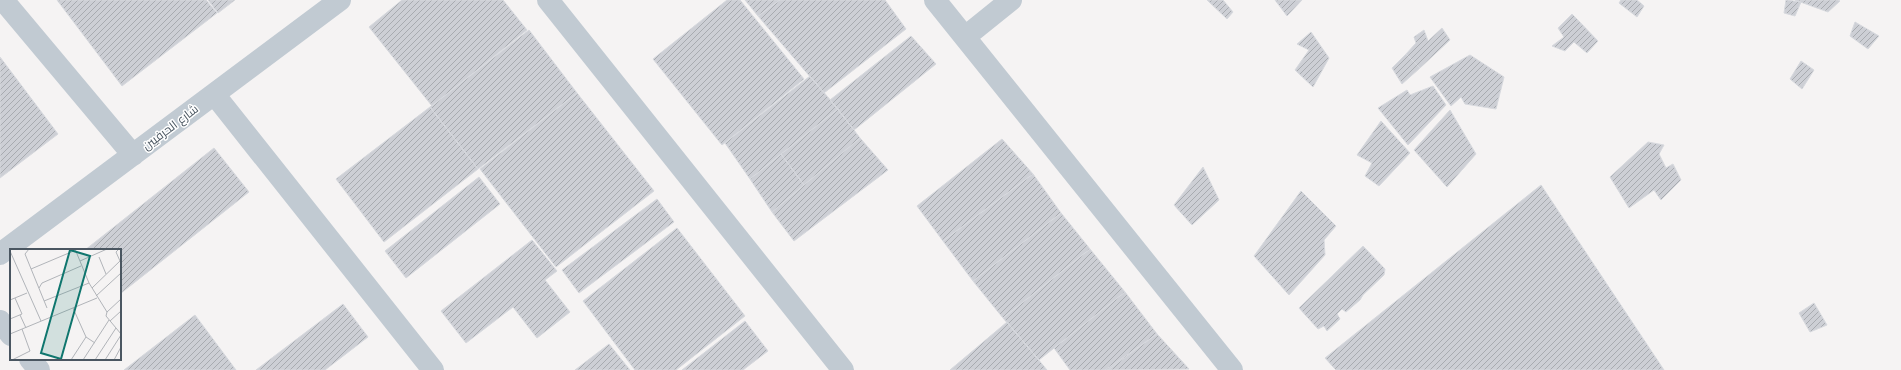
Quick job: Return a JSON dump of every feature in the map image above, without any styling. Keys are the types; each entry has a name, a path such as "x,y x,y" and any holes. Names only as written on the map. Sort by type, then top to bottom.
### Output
{"street":[{"path":"3,0 133,155"},
{"name":"شارع الحرفيين","path":"0,254 340,0"},
{"path":"548,0 843,370"},
{"path":"935,0 1232,370"},
{"path":"965,37 1011,0"},
{"path":"214,94 433,370"},
{"path":"0,321 10,334"},
{"path":"31,360 39,370"}],"building":[{"path":"57,0 206,0 217,13 122,86"},
{"path":"208,0 235,0 218,13"},
{"path":"402,0 503,0 527,30 432,106 369,27"},
{"path":"727,0 740,0 804,79 722,145 653,59"},
{"path":"745,0 780,0 758,16"},
{"path":"780,0 885,0 906,29 824,93 758,16"},
{"path":"1207,0 1223,0 1233,12 1227,19"},
{"path":"1275,0 1302,0 1287,16"},
{"path":"1621,0 1637,0 1644,6 1637,17 1619,3"},
{"path":"1786,0 1801,2 1795,16 1784,13"},
{"path":"1795,0 1838,0 1840,1 1828,12"},
{"path":"1572,14 1598,41 1587,53 1574,42 1565,51 1552,46 1564,37 1558,28"},
{"path":"1855,22 1879,36 1868,49 1850,36"},
{"path":"1442,28 1450,40 1420,68 1406,54 1416,43 1414,37 1424,30 1428,41"},
{"path":"529,30 577,93 478,169 430,107"},
{"path":"1311,32 1329,58 1313,87 1295,70 1309,50 1297,44"},
{"path":"911,36 936,64 854,130 830,100"},
{"path":"1406,54 1420,68 1402,84 1392,68"},
{"path":"1470,55 1504,77 1496,109 1465,104 1461,97 1451,106 1430,77"},
{"path":"0,57 58,134 0,178"},
{"path":"1801,61 1814,70 1802,89 1790,79"},
{"path":"810,76 838,109 750,179 725,143"},
{"path":"1433,86 1446,105 1408,145 1378,108 1407,90 1410,95"},
{"path":"577,93 654,191 556,267 480,169"},
{"path":"430,107 478,169 384,242 336,179"},
{"path":"838,109 860,138 804,185 781,154"},
{"path":"1450,110 1476,154 1447,187 1414,150"},
{"path":"1381,121 1410,153 1379,186 1365,176 1372,163 1357,155"},
{"path":"860,138 888,170 794,241 772,212"},
{"path":"1002,139 1033,174 943,241 917,206"},
{"path":"1648,142 1664,145 1659,154 1666,168 1673,164 1681,180 1661,200 1654,190 1629,208 1610,177"},
{"path":"214,148 249,192 121,293 121,249 86,249"},
{"path":"781,154 804,185 772,212 750,179"},
{"path":"1203,167 1219,200 1192,225 1174,205"},
{"path":"1033,174 1061,213 973,281 943,241"},
{"path":"479,177 500,204 406,278 385,251"},
{"path":"1541,185 1664,370 1336,370 1325,358"},
{"path":"1301,191 1336,226 1324,240 1325,255 1289,295 1254,256"},
{"path":"657,199 674,222 579,293 562,270"},
{"path":"1061,213 1090,249 1003,318 973,281"},
{"path":"677,228 745,316 676,370 635,370 583,301"},
{"path":"532,240 557,271 545,280 570,312 537,338 513,307 466,343 441,311"},
{"path":"1363,246 1385,269 1384,275 1346,312 1342,309 1337,314 1340,319 1327,331 1324,326 1318,329 1299,308"},
{"path":"1090,249 1125,292 1039,360 1003,318"},
{"path":"1125,292 1157,334 1108,370 1070,370 1054,348"},
{"path":"1814,303 1827,325 1810,332 1799,313"},
{"path":"343,304 368,337 325,370 256,370"},
{"path":"195,315 236,370 124,370"},
{"path":"745,321 768,351 743,370 682,370"},
{"path":"1007,322 1047,370 950,370"},
{"path":"1157,334 1189,369 1105,370"},
{"path":"609,344 630,370 575,370"}]}
